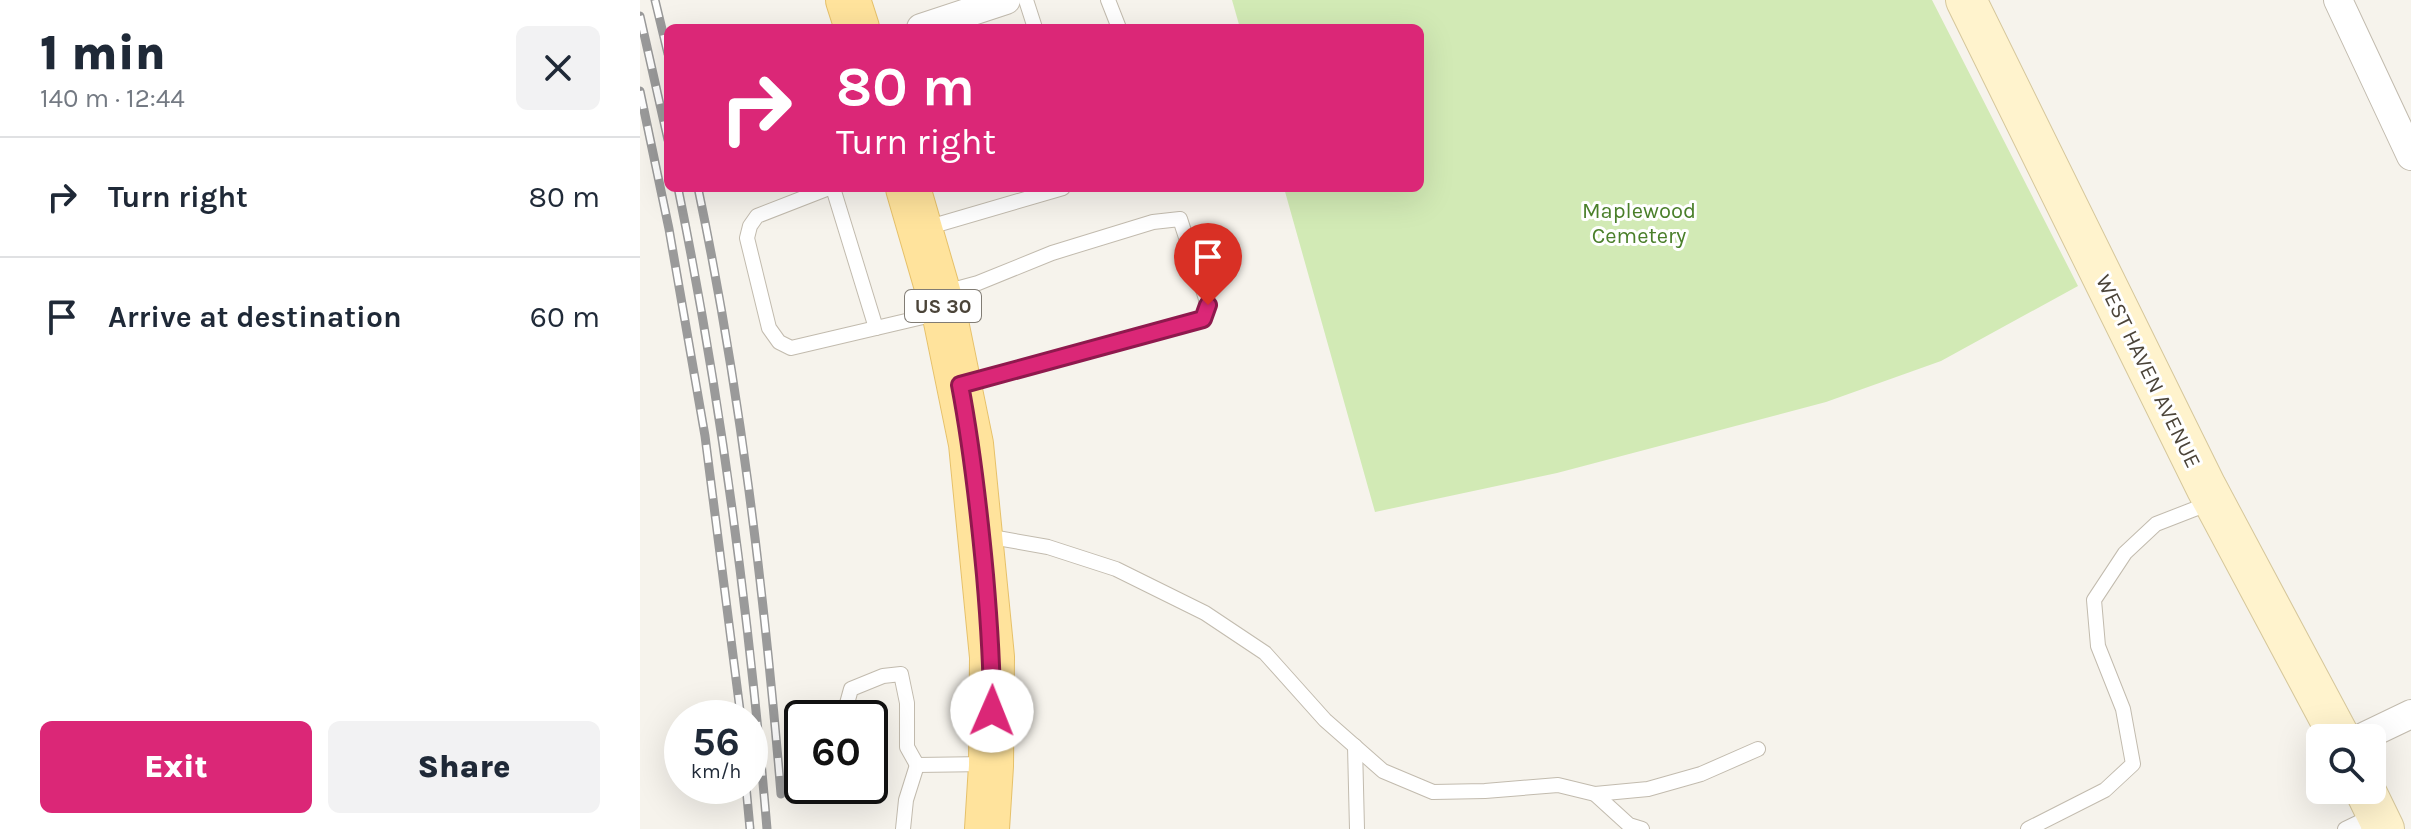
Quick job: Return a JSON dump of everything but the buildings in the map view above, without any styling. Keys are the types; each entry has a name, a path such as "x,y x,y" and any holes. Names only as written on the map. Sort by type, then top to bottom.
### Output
{"main road":[{"path":"848,0 856,24"},
{"name":"US 30","path":"909,192 942,303 971,444 992,657 987,829"}],"street":[{"path":"933,24 1006,0"},
{"name":"WEST HAVEN AVENUE","path":"1966,0 2214,502 2333,724"},
{"path":"2338,0 2411,156"},
{"path":"2386,726 2411,714"}],"lane":[{"path":"1026,0 1034,24"},
{"path":"1108,0 1117,24"},
{"path":"820,192 757,216 747,238 769,328 779,342 791,348 876,328 942,303 978,283 1052,253 1153,222 1180,219 1208,305 1203,319 960,385"},
{"path":"832,192 876,328"},
{"path":"921,229 1049,192"},
{"path":"2028,829 2105,790 2133,764 2123,709 2098,646 2094,600 2125,553 2156,524 2214,502"},
{"path":"981,536 1048,547 1116,569 1205,613 1265,653 1325,720 1383,771 1433,792 1558,785 1595,794 1648,789 1701,774 1758,749"},
{"path":"848,700 851,689 883,676 901,674 907,703 907,747 917,765 906,800 903,829"},
{"path":"1355,746 1357,829"},
{"path":"917,765 991,764"},
{"path":"1595,794 1629,825 1642,829"}],"green space":[{"name":"Maplewood Cemetery","path":"1232,0 1932,0 2078,286 1941,361 1826,402 1557,473 1375,512 1285,192 1424,192 1424,24 1239,24"}],"railway":[{"path":"655,0 664,37"},
{"path":"640,16 664,122"},
{"path":"640,91 669,229 705,436 739,700"},
{"path":"679,192 708,347 732,507 752,668 767,829"},
{"path":"699,192 726,339 749,490 781,794"},
{"path":"748,804 750,829"}],"route":[{"path":"992,711 992,657 979,509 960,385 1203,319 1208,305"}]}
